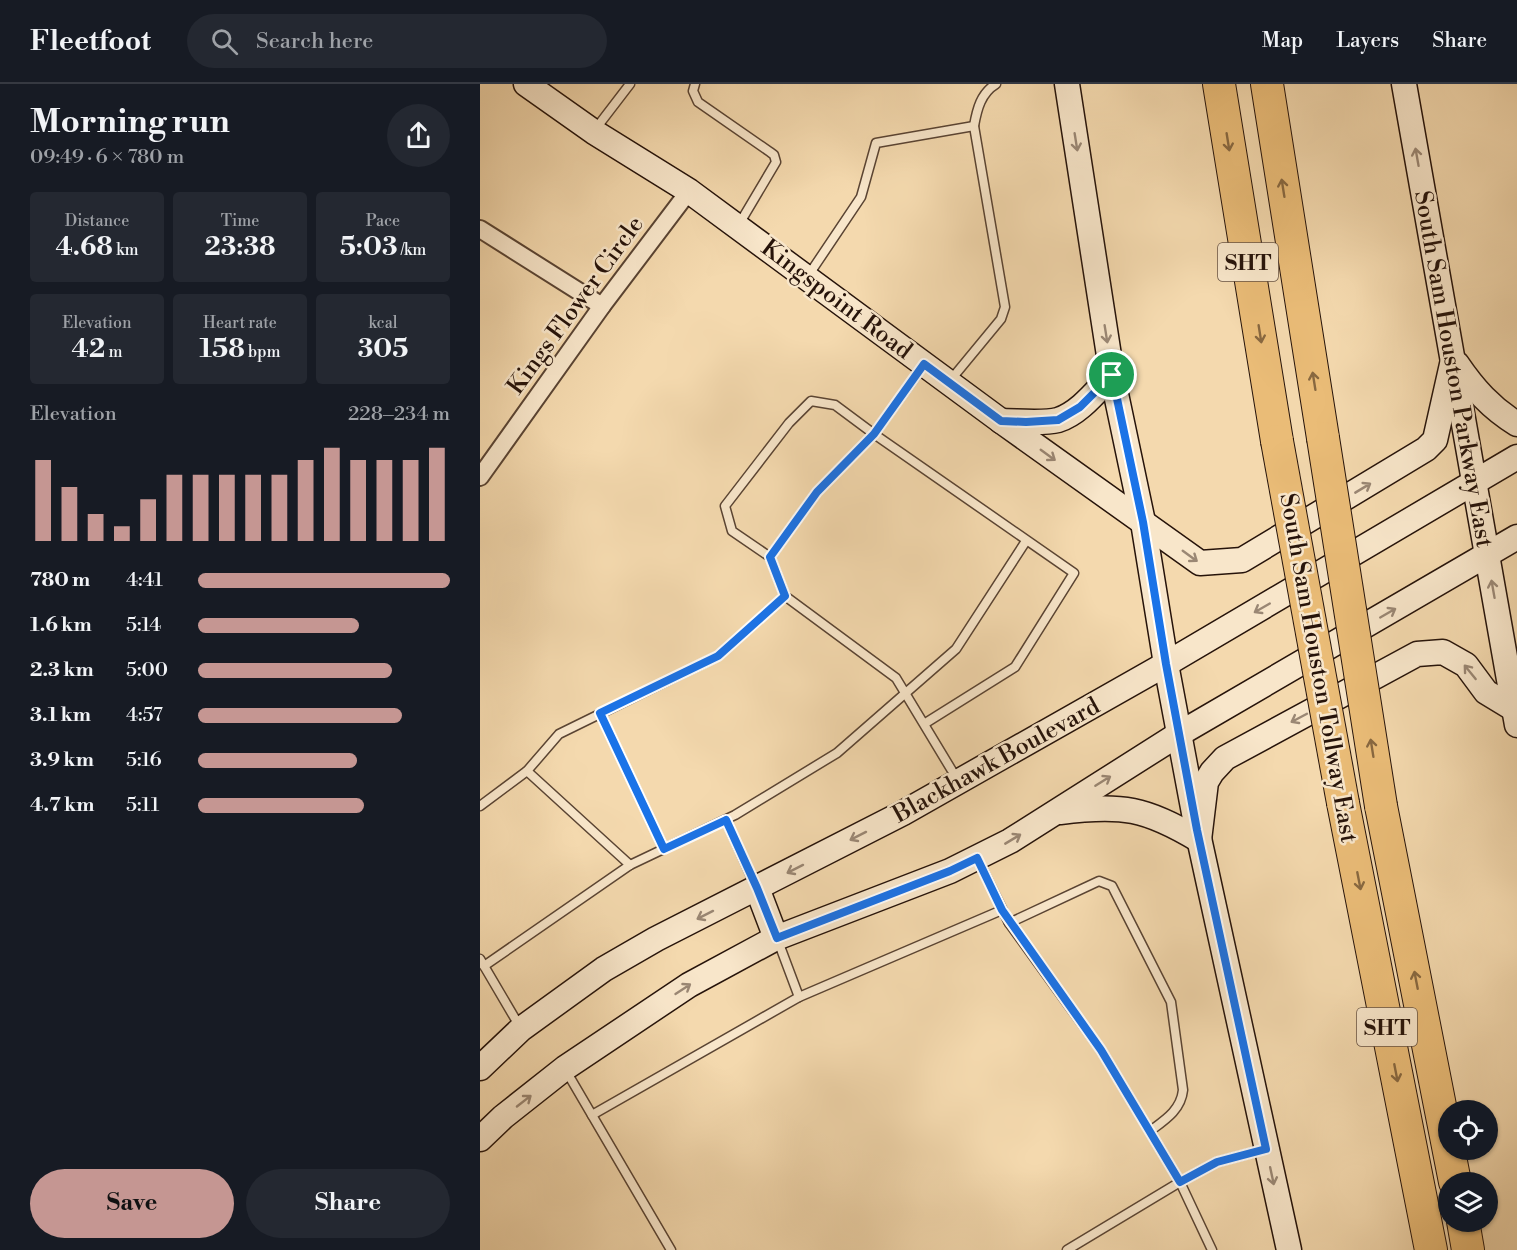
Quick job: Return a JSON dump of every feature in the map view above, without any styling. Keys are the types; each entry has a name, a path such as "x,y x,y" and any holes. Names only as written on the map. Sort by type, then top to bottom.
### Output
{"highway":[{"name":"South Sam Houston Tollway East","path":"1219,84 1277,441 1343,803 1431,1250"},
{"name":"South Sam Houston Tollway East","path":"1267,84 1381,806 1453,1172"},
{"path":"1465,1232 1468,1250"}],"main road":[{"name":"Kingspoint Road","path":"526,84 594,132 690,192 738,226 1001,421 1200,563 1242,560 1426,449 1435,440 1453,360"},
{"path":"1066,84 1112,375 1143,522 1166,664 1199,840 1288,1250"},
{"name":"South Sam Houston Parkway East","path":"1404,84 1516,717"},
{"path":"1453,360 1495,410 1517,424"},
{"path":"1001,421 1058,420 1080,407 1112,375"},
{"name":"Blackhawk Boulevard","path":"480,1068 521,1029 604,969 656,939 903,813 1166,664 1517,457"},
{"path":"480,1139 503,1117 565,1068 689,985 777,938 950,871 1010,841 1179,734 1517,537"},
{"path":"1199,840 1206,782 1225,758 1417,654 1443,652 1466,665 1486,692 1516,717"},
{"path":"1053,812 1097,807 1144,813 1168,822 1199,840"},
{"path":"757,888 777,938"}],"street":[{"name":"Kings Flower Circle","path":"480,477 602,306 690,192"},
{"path":"480,229 602,306"}],"lane":[{"path":"594,132 630,84"},
{"path":"695,84 693,91 698,102 774,155 776,162 738,226"},
{"path":"949,382 1001,319 1005,307 975,126 977,110 982,98 996,84"},
{"path":"808,277 861,197 876,143 975,126"},
{"path":"770,557 817,492 874,434 924,364"},
{"path":"924,724 1015,666 1074,573 835,405 811,401 789,423 725,506 732,531 770,557 785,596 896,678 906,693 924,724 959,781"},
{"path":"521,1029 482,963 630,865 726,820 837,753 956,649 1026,541"},
{"path":"480,806 527,771 559,734 718,656 785,596"},
{"path":"600,713 664,849"},
{"path":"527,771 630,865"},
{"path":"726,820 757,888"},
{"path":"977,858 1009,923 1101,1050 1150,1131 1180,1182 1212,1250"},
{"path":"1009,923 1099,881 1112,885 1171,1002 1183,1090 1182,1099 1173,1113 1150,1131"},
{"path":"592,1115 799,997 1002,910"},
{"path":"777,938 799,997"},
{"path":"565,1068 672,1250"},
{"path":"1067,1250 1217,1162 1266,1149"}],"route":[{"path":"924,364 1001,421 1058,420 1080,407 1112,375 1143,522 1166,664 1197,830 1266,1149 1217,1162 1180,1182 1101,1050 1009,923 977,858 950,871 777,938 726,820 664,849 600,713 718,656 785,596 770,557 817,492 874,434 924,364"}]}
